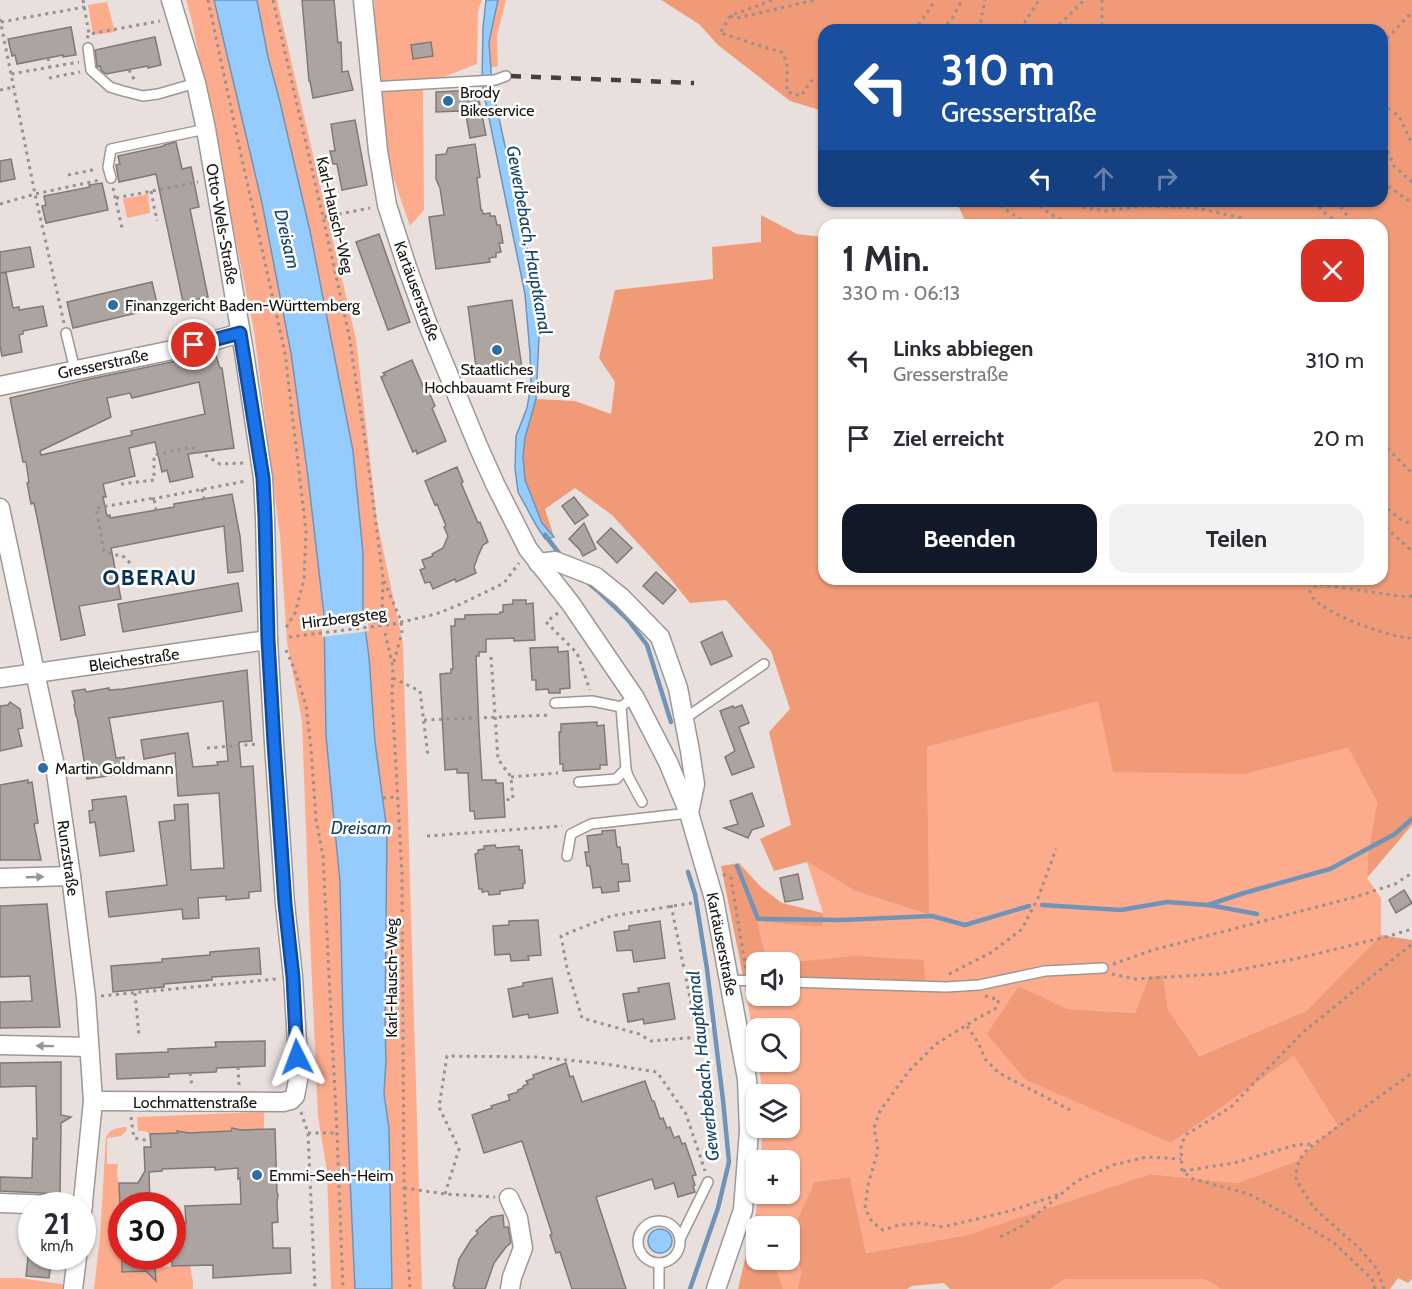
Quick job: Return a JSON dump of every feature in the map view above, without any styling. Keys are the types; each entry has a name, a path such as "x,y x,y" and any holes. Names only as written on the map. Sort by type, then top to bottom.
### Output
{"street":[{"name":"Kartäuserstraße","path":"363,0 378,151 387,205 441,358 495,484 571,604 628,702 668,762 689,813 714,899 747,1079 749,1131 743,1210 716,1289"},
{"name":"Otto-Wels-Straße","path":"174,8 196,83 206,129 262,469 274,639 274,743 285,904 293,977 298,1075 295,1096"},
{"name":"Gresserstraße","path":"0,386 206,343 240,333"},
{"name":"Runzstraße","path":"0,508 55,766 86,997 93,1101 85,1192"},
{"name":"Kartäuserstraße","path":"540,558 597,577 622,598 660,637 678,688 690,751 695,784 689,813"},
{"name":"Bleichestraße","path":"0,678 274,639"},
{"path":"0,878 71,876"},
{"path":"0,1046 89,1047"},
{"name":"Lochmattenstraße","path":"93,1101 283,1102 295,1096"},
{"path":"509,1198 518,1218 523,1248 510,1289"},
{"path":"0,1203 18,1204"},
{"path":"74,1289 76,1270"}],"lane":[{"path":"87,45 90,65 110,87 123,92 143,96 196,83"},
{"path":"371,87 495,80 506,76"},
{"path":"111,181 108,167 111,149 206,129"},
{"path":"66,333 75,370"},
{"path":"684,719 765,664"},
{"path":"555,703 628,702 626,769 642,802"},
{"path":"579,782 616,779 626,769"},
{"path":"567,856 571,834 591,824 689,813"},
{"path":"800,982 972,986 1045,971 1103,968"},
{"path":"729,980 746,981"},
{"path":"680,1239 708,1182"},
{"path":"657,1220 674,1226 680,1239 678,1252 673,1258 659,1263 644,1257 639,1250 638,1238 645,1226 657,1220"},
{"path":"659,1263 659,1289"}],"path":[{"path":"83,0 89,34 87,45"},
{"path":"208,0 285,353 306,531 304,580 295,612 274,639"},
{"name":"Karl-Hausch-Weg","path":"273,0 349,335 382,578 382,616"},
{"path":"772,0 730,16 720,33 782,52 787,63 787,92 801,96 811,81 818,81"},
{"path":"730,16 737,18 815,0"},
{"path":"919,24 935,0"},
{"path":"947,24 962,0"},
{"path":"980,24 985,0"},
{"path":"1024,24 1039,0"},
{"path":"1060,24 1084,0"},
{"path":"1102,0 1102,24"},
{"path":"66,333 34,194 0,21 85,7"},
{"path":"89,34 140,25 174,8"},
{"path":"1388,38 1412,12"},
{"path":"48,58 50,68"},
{"path":"11,74 90,65"},
{"path":"49,78 90,65"},
{"path":"0,90 14,87"},
{"path":"1388,108 1399,116 1412,144"},
{"path":"1388,152 1394,166 1412,182"},
{"path":"68,175 108,167"},
{"path":"0,204 79,184 111,181 122,228"},
{"path":"116,198 194,183"},
{"path":"79,184 80,189"},
{"path":"1388,186 1412,204"},
{"path":"151,191 157,221"},
{"path":"324,218 387,205"},
{"path":"1002,207 1020,219"},
{"path":"1040,207 1061,219"},
{"path":"1087,207 1105,211 1136,207"},
{"path":"1170,207 1196,208 1245,219"},
{"path":"1319,207 1332,219"},
{"path":"121,484 154,480 154,455 192,447 220,464 247,463 262,469"},
{"path":"1388,449 1412,473"},
{"path":"130,563 122,555 113,555 104,551 96,508 202,489 262,469"},
{"path":"202,489 204,499"},
{"path":"140,501 154,498"},
{"path":"154,498 156,510"},
{"path":"1388,509 1400,519 1412,524"},
{"path":"1388,530 1412,551"},
{"name":"Hirzbergsteg","path":"289,637 393,624 436,614 504,583 540,558"},
{"path":"382,578 401,621"},
{"path":"1316,585 1310,591 1313,599 1334,613 1377,630 1412,638"},
{"path":"1324,585 1412,596"},
{"path":"571,604 546,622 577,653 592,701"},
{"name":"Karl-Hausch-Weg","path":"393,667 402,633 401,621"},
{"name":"Karl-Hausch-Weg","path":"385,633 393,667 402,874 404,1188 410,1289"},
{"path":"285,648 306,705 316,819 323,856 343,1289"},
{"path":"491,657 498,759 511,777 513,799 504,800"},
{"path":"393,678 420,691 428,756"},
{"path":"424,720 490,717"},
{"path":"207,748 274,743"},
{"path":"511,777 558,773"},
{"path":"383,798 398,797"},
{"path":"427,836 591,824"},
{"path":"920,986 963,968 992,952 1022,929 1038,898 1056,849"},
{"path":"1103,968 1153,950 1356,897 1395,884 1412,873"},
{"path":"671,905 698,1037 651,1041 639,1034 582,1018 567,968 561,936 611,916 671,905 699,902"},
{"path":"1103,968 1111,974 1135,979 1218,974 1304,957 1412,929"},
{"path":"1375,1289 1372,1279 1334,1243 1249,1194 1193,1179 1182,1171 1180,1144 1187,1134 1231,1107 1302,1033 1412,944"},
{"path":"240,975 240,982"},
{"path":"114,995 293,977"},
{"path":"192,982 193,988"},
{"path":"972,986 986,996 999,1000 995,1009 936,1044 909,1071 880,1111 874,1128 878,1150 868,1185 865,1208 872,1222 883,1230 899,1225 920,1223 943,1227 1010,1211 1060,1194"},
{"path":"135,993 139,1036"},
{"path":"967,1026 980,1044 985,1059 999,1072 1070,1110"},
{"path":"445,1194 459,1149 439,1107 447,1056 536,1057 657,1072 686,1114 708,1182"},
{"path":"1384,1289 1377,1269 1359,1248 1314,1208 1296,1180 1297,1166 1303,1154 1314,1144 1412,1073"},
{"path":"295,1096 308,1133 315,1289"},
{"path":"131,1117 134,1138 150,1141"},
{"path":"308,1133 337,1133"},
{"path":"1182,1171 1234,1163 1296,1145 1314,1144"},
{"path":"1000,1238 1022,1226 1077,1181 1113,1165 1146,1157 1181,1159"},
{"path":"404,1188 445,1194 509,1198"}],"shaded area":[{"path":"186,0 277,0 356,339 377,521 403,644 422,1289 331,1289 327,1171 318,1117 302,721 287,642 280,536 254,331"},
{"path":"374,0 482,0 478,11 477,64 423,85 424,210 410,226 383,148"},
{"path":"498,0 506,0 497,36 498,66 490,68 489,42"},
{"path":"661,0 1412,0 1412,825 1367,878 1368,854 1377,802 1348,748 1245,774 1113,772 1098,701 927,747 929,915 855,891 807,862 774,871 760,839 791,825 769,732 790,709 771,651 726,600 690,603 612,515 575,488 545,509 554,537 542,523 525,480 523,456 525,438 536,399 575,401 611,414 615,382 599,358 615,290 713,279 712,247 761,242 761,215 797,234 818,236 818,585 1388,585 1388,219 964,219 959,207 1388,207 1388,24 818,24 818,109 790,101 718,45 699,24"},
{"path":"107,2 115,32 93,35 88,5"},
{"path":"148,194 150,213 127,218 123,199"},
{"path":"1098,700 1245,774 1348,748 1377,802 1368,854 1367,878 1381,898 1381,935 1306,1011 1198,1056 1168,1011 1163,975 1149,976 1135,1013 1068,1009 1019,986 1171,1143 1294,1056 1337,1125 1296,1161 1237,1183 1150,1174 967,1235 866,1253 850,1177 814,1182 799,1216 762,1216 756,1213 757,1204 800,1204 800,1150 761,1150 762,1138 800,1138 800,1084 761,1084 760,1072 800,1072 800,1018 750,1018 748,1006 800,1006 800,967 806,961 800,961 800,952 765,952 756,921 823,926 823,913 807,862 855,891 928,915 927,747"},
{"path":"739,863 761,887 782,903 823,913 823,926 757,921 765,952 746,952 746,976 743,976 721,866"},
{"path":"1381,935 1412,940 1412,1279 1408,1283 1398,1278 1390,1289 1221,1289 1204,1279 1065,1279 1050,1289 950,1289 944,1283 912,1286 907,1289 798,1289 801,1272 799,1216 814,1182 850,1177 866,1253 967,1235 1150,1174 1237,1183 1296,1161 1337,1125 1294,1056 1171,1143 1026,1080 987,1034 1019,986 1068,1009 1135,1013 1149,976 1163,975 1168,1010 1199,1056 1306,1011"},
{"path":"854,956 924,960 925,980 800,978 800,961"},
{"path":"743,976 746,976 746,993"},
{"path":"264,1112 264,1129 150,1134 138,1131 137,1117"},
{"path":"126,1127 127,1130 121,1136 107,1138 107,1164 118,1164 119,1192 108,1192 108,1270 186,1270 186,1266 190,1266 193,1289 94,1289 100,1236 106,1137 117,1128"},
{"path":"746,1255 746,1270 777,1270 783,1289 738,1289"},
{"path":"800,1268 801,1272 798,1289 783,1289 777,1270 800,1270"},
{"path":"0,1278 20,1278 82,1287 81,1289 0,1289"},
{"path":"1065,1279 1204,1279 1221,1289 1050,1289"}],"water":[{"name":"Dreisam","path":"214,0 257,0 268,57 310,231 353,451 363,553 363,613 369,657 375,742 387,831 384,1094 389,1128 392,1289 355,1289 343,1023 340,882 326,736 324,615 291,353 262,203"},
{"path":"486,0 498,0 489,42 492,86 534,280 539,336 536,399 525,438 523,456 525,480 542,523 554,537 545,539 518,492 515,468 516,436 527,408 531,384 530,353 525,294 482,84"},
{"path":"660,1229 669,1232 672,1241 669,1250 660,1253 651,1250 648,1241 651,1232"}],"pier":[{"path":"368,623 369,631 322,637 322,628"}],"building":[{"path":"302,0 334,0 338,43 341,42 342,72 348,71 353,90 313,98 309,81"},
{"path":"71,27 76,55 63,57 63,55 17,64 15,55 12,56 8,39"},
{"path":"155,37 161,65 106,74 100,66 97,67 95,50"},
{"path":"431,42 433,56 413,59 411,45"},
{"path":"477,90 486,135 470,138 466,115 459,111 436,112 436,92"},
{"path":"355,120 367,185 342,190 337,164 333,164 330,151 335,151 331,124"},
{"path":"176,142 182,169 191,167 199,207 190,209 208,297 183,302 156,174 119,182 116,165 120,164 118,156"},
{"path":"475,144 480,177 477,178 481,210 483,214 490,213 490,216 495,216 497,225 500,225 503,243 499,243 501,252 496,253 496,257 489,258 490,262 436,269 429,217 444,215 440,188 436,179 436,155 446,154 448,148"},
{"path":"11,159 15,179 0,182 0,161"},
{"path":"102,183 108,210 46,223 42,206 46,205 44,196"},
{"path":"379,234 410,322 388,330 356,242"},
{"path":"30,247 34,267 1,273 6,273 13,308 19,307 19,310 43,306 47,326 23,331 23,334 19,335 22,352 2,356 0,346 0,252"},
{"name":"Finanzgericht Baden-Württemberg","path":"152,282 158,308 73,328 67,302"},
{"name":"Staatliches Hochbauamt Freiburg","path":"512,300 522,368 477,374 468,307"},
{"path":"215,353 220,368 222,368 234,448 188,454 193,477 170,482 167,470 162,472 155,442 129,448 135,476 103,484 106,497 103,497 107,516 110,515 110,518 232,494 240,536 243,571 228,573 224,526 111,548 121,599 79,606 85,635 61,640 34,503 31,504 26,462 23,462 10,398","holes":["199,382 205,414 131,431 132,435 41,455 40,451 111,417 107,398 130,393 132,398"]},
{"path":"412,360 426,393 429,392 435,406 432,408 446,441 417,454 416,450 413,452 381,377 385,375 383,373"},
{"path":"457,467 463,482 461,483 488,542 483,545 478,556 474,567 476,573 433,589 430,582 425,583 420,570 425,568 422,560 433,556 432,554 443,548 448,536 437,504 435,505 425,481"},
{"path":"574,497 588,515 575,524 562,506"},
{"path":"584,523 596,549 583,556 569,539"},
{"path":"611,528 632,548 617,563 597,542"},
{"path":"656,572 676,590 663,604 643,586"},
{"path":"238,583 242,611 123,632 118,604"},
{"path":"513,600 526,600 526,604 533,603 535,640 486,639 486,652 479,652 479,656 476,656 482,780 496,780 496,783 503,783 505,817 475,819 474,811 470,811 468,773 457,773 457,769 445,770 440,674 451,673 453,669 451,626 455,626 455,619 465,619 465,615 500,614 503,612 503,605 513,604"},
{"path":"722,632 732,656 711,665 701,642"},
{"path":"558,647 558,652 568,651 570,688 560,689 560,693 549,693 548,689 536,690 536,680 532,680 530,648"},
{"path":"247,670 252,741 239,742 241,767 253,766 261,891 249,892 249,898 226,900 226,896 198,898 199,918 183,919 182,909 109,917 106,892 167,885 159,822 175,820 174,805 188,804 191,870 224,868 219,793 178,796 175,753 144,759 141,740 188,733 193,767 218,765 217,762 228,761 223,701 109,718 116,758 124,757 127,773 87,779 72,691 123,689"},
{"path":"10,702 20,709 23,728 18,729 22,746 0,751 0,706 8,705"},
{"path":"742,705 749,723 739,727 754,767 732,775 725,757 735,751 720,711"},
{"path":"597,722 597,726 604,725 607,765 600,765 600,769 563,771 563,764 560,764 561,724"},
{"path":"28,780 28,783 32,782 38,823 34,824 41,860 0,860 0,785"},
{"path":"752,793 764,826 752,830 748,838 724,828 738,824 730,801"},
{"path":"126,796 134,851 100,856 95,822 90,823 89,811 93,810 92,800"},
{"path":"615,830 622,864 628,864 630,881 618,882 619,891 602,893 601,887 593,888 590,866 587,866 585,852 589,852 587,836"},
{"path":"495,845 496,848 519,846 519,850 522,850 525,883 523,888 489,895 488,891 482,892 482,889 479,889 475,854 478,850 484,849 484,846"},
{"path":"798,874 803,899 785,902 780,878"},
{"path":"1404,890 1412,903 1396,913 1389,900"},
{"path":"47,904 60,1027 0,1028 0,1002 32,1001 30,976 0,977 0,906"},
{"path":"538,920 541,955 528,956 529,960 511,961 510,954 495,955 493,926 509,925 509,921"},
{"path":"660,921 665,958 634,962 632,950 617,951 614,932 629,930 629,926"},
{"path":"259,948 261,974 212,977 212,980 164,984 164,987 113,992 111,966 162,962 162,959 210,955 210,952"},
{"path":"552,978 558,1013 529,1018 528,1014 513,1017 508,989 523,986 523,983"},
{"path":"669,983 675,1019 644,1024 643,1019 628,1022 623,994 639,992 638,988"},
{"path":"265,1041 265,1066 217,1068 216,1072 169,1074 169,1077 117,1079 116,1054 216,1047 215,1042"},
{"path":"61,1062 61,1115 71,1117 61,1123 60,1192 0,1191 0,1177 32,1178 33,1138 37,1139 36,1086 0,1087 0,1063"},
{"path":"566,1063 582,1102 645,1081 660,1119 663,1118 667,1128 670,1127 674,1138 679,1136 682,1144 685,1143 696,1175 692,1176 695,1192 678,1197 674,1183 655,1189 652,1179 596,1197 626,1289 572,1289 560,1252 556,1253 522,1141 484,1153 472,1115 510,1100 508,1095 518,1092 528,1084 526,1081 534,1078 533,1075"},
{"path":"232,1128 275,1129 278,1222 272,1223 273,1248 290,1248 291,1273 213,1278 213,1265 186,1266 186,1206 241,1204 238,1168 162,1169 162,1171 149,1172 150,1192 119,1192 119,1183 138,1183 145,1171 144,1147 151,1147 150,1134 178,1133 177,1131 189,1133 231,1131"},
{"path":"503,1215 504,1227 508,1227 511,1243 494,1263 485,1289 454,1289 459,1259 478,1233 476,1231 491,1217"},
{"path":"27,1270 50,1270 49,1278 26,1276"},
{"path":"122,1270 155,1270 156,1281 146,1271 122,1272"}],"waterway":[{"name":"Gewerbebach, Hauptkanal","path":"545,535 562,557"},
{"name":"Gewerbebach, Hauptkanal","path":"587,582 628,620 647,645 671,722"},
{"path":"1042,905 1121,910 1167,902 1208,905 1330,869 1395,834 1412,819"},
{"path":"737,866 758,919 842,920 932,916 965,925 1029,906"},
{"name":"Gewerbebach, Hauptkanal","path":"688,872 695,894 707,969 729,1162 718,1208 690,1289"},
{"path":"1209,905 1257,914"}],"railway":[{"path":"511,76 694,83"}],"place":[{"name":"Brody Bikeservice","path":"448,101"},
{"name":"Finanzgericht Baden-Württemberg","path":"113,305"},
{"name":"Staatliches Hochbauamt Freiburg","path":"497,350"},
{"name":"Martin Goldmann","path":"43,768"},
{"name":"Emmi-Seeh-Heim","path":"257,1175"}],"district":[{"name":"OBERAU","path":"150,577"}],"route":[{"path":"194,345 240,333 261,460 274,743 285,904 293,977 297,1057"}]}
